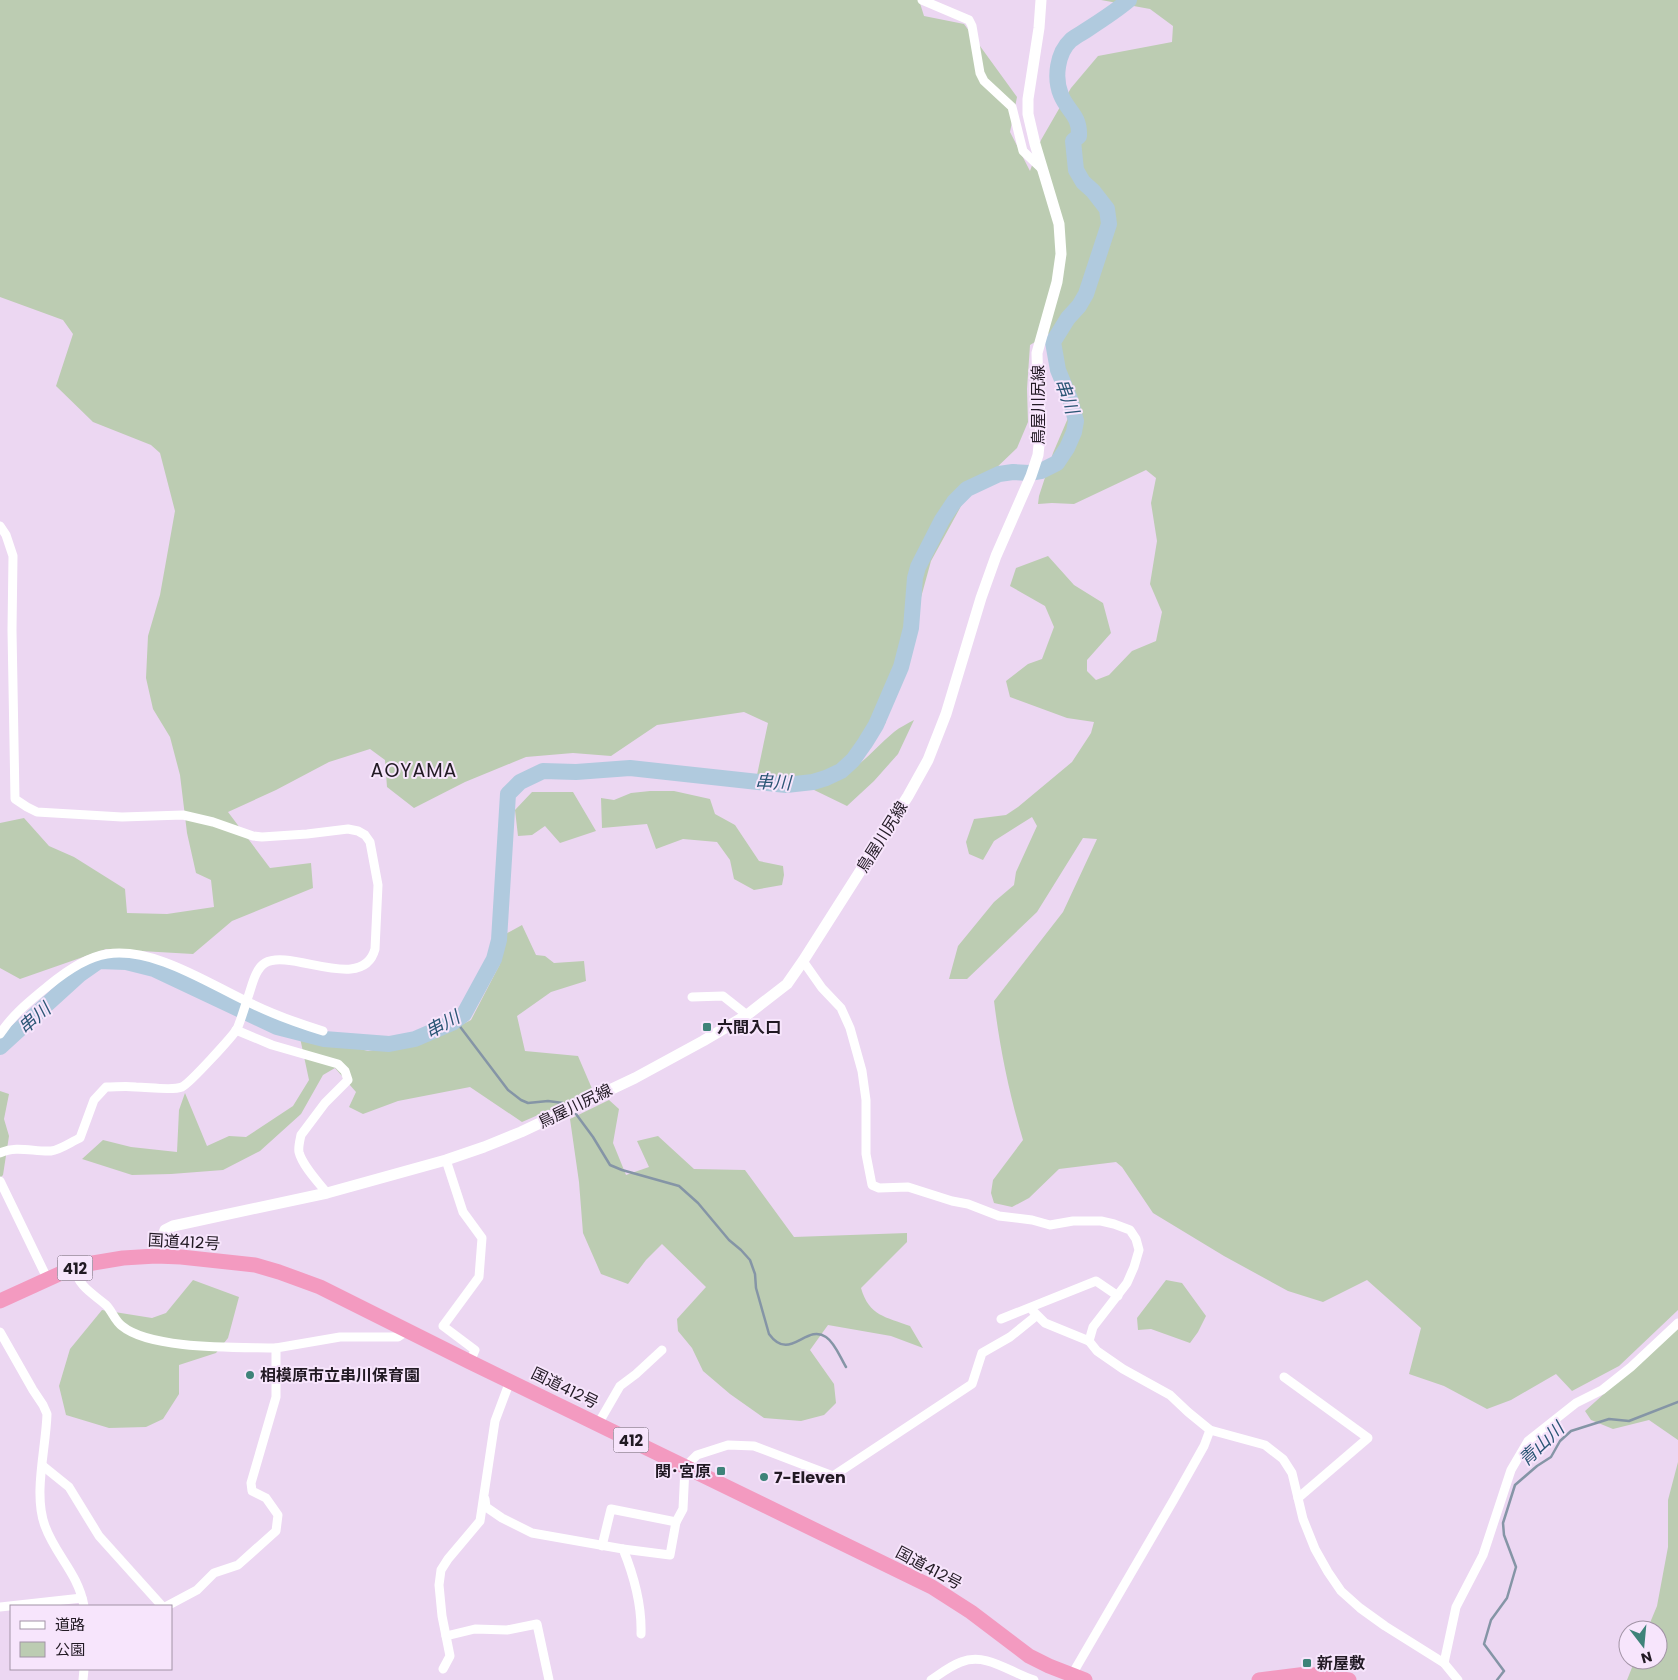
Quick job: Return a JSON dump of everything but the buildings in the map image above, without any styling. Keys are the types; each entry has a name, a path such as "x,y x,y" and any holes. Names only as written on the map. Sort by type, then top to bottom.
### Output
{"highway":[{"name":"国道412号","path":"0,1301 47,1278 74,1268 108,1260 156,1256 255,1265 279,1272 320,1288 408,1330 932,1588 971,1612 1029,1656 1075,1679"},
{"path":"1259,1680 1286,1675 1307,1674 1349,1680"}],"main road":[{"name":"鳥屋川尻線","path":"156,1256 165,1230 173,1226 327,1193 446,1160 484,1147 542,1123 635,1078 704,1041 747,1015 787,984 908,796 928,760 946,714 981,598 996,556 1038,455 1042,425 1038,392 1037,353 1057,282 1061,254 1059,224 1028,114 1028,99 1039,28 1041,0"}],"street":[{"path":"922,0 969,20 972,26 980,73 984,81 1012,107 1023,151 1042,169"},
{"path":"0,526 6,535 13,556 12,630 15,799 38,812 122,817 183,815 262,837 348,829 358,831 370,842 378,884 374,955 365,966 351,969 309,966 278,960 266,962 258,970 237,1027 196,1074 182,1087 106,1088 94,1100 80,1138 54,1151 15,1148 0,1153"},
{"path":"0,1034 18,1010 53,982 88,959 109,954 146,956 205,980 245,1002 298,1024 323,1031"},
{"path":"803,961 822,988 841,1008 850,1028 866,1100 866,1154 872,1185 879,1188 908,1187 968,1204 999,1216 1032,1220 1050,1225 1073,1221 1102,1221 1130,1230 1136,1239 1138,1250 1134,1267 1127,1283 1093,1327 1089,1341"},
{"path":"692,996 722,996 747,1015"},
{"path":"237,1027 272,1045 338,1064 344,1071 348,1080 326,1103 301,1135 299,1142 298,1152 308,1169 327,1193"},
{"path":"446,1160 463,1212 482,1238 479,1277 443,1326 475,1350 470,1362"},
{"path":"0,1181 47,1278"},
{"path":"74,1268 77,1279 91,1294 108,1307 120,1326 143,1337 172,1343 276,1348 340,1337 398,1337 408,1330"},
{"path":"1001,1319 1096,1281 1118,1296"},
{"path":"1031,1307 1036,1316 1045,1323 1089,1341 1097,1351 1123,1369 1170,1395 1210,1430 1265,1445 1283,1459 1292,1473 1303,1519 1316,1549 1328,1572 1342,1591 1360,1608 1444,1663 1458,1680"},
{"path":"484,1494 486,1507 502,1518 532,1533 670,1556 676,1522 683,1508 685,1467 697,1455 728,1445 754,1446 833,1476 972,1384 982,1353 1010,1337 1036,1316"},
{"path":"1444,1663 1456,1607 1483,1555 1511,1470 1528,1441 1576,1403 1602,1390 1678,1324"},
{"path":"0,1332 47,1414 41,1502 45,1525 52,1541 75,1578 83,1602 33,1605"},
{"path":"169,1605 197,1590 214,1573 238,1565 276,1531 278,1515 266,1498 252,1491 251,1483 276,1397 276,1348"},
{"path":"598,1424 620,1386 662,1350"},
{"path":"1284,1377 1368,1438 1298,1498"},
{"path":"443,1669 450,1656 440,1593 441,1570 480,1521 495,1421 510,1381"},
{"path":"1075,1679 1199,1454 1210,1430"},
{"path":"43,1466 69,1487 99,1536 161,1605"},
{"path":"602,1546 611,1509 676,1522"},
{"path":"623,1549 634,1578 642,1622 641,1634"},
{"path":"446,1636 475,1628 507,1630 537,1624 549,1680"},
{"path":"931,1680 959,1662 972,1658 987,1660 1034,1680"}],"green space":[{"path":"0,0 919,0 924,16 964,24 1017,97 1010,132 1030,171 1041,140 1071,88 1098,56 1172,42 1173,26 1150,9 1101,0 1678,0 1678,1310 1619,1366 1572,1391 1556,1374 1511,1400 1487,1409 1444,1386 1409,1374 1421,1328 1367,1280 1323,1302 1288,1291 1224,1256 1153,1213 1122,1167 1116,1162 1059,1169 1029,1198 1012,1207 994,1203 991,1193 993,1180 1023,1140 1013,1105 994,1001 1063,912 1097,839 1083,838 1037,912 967,979 949,979 958,946 994,902 1014,885 1016,872 1037,826 1032,817 994,841 983,860 969,854 966,842 974,819 1006,815 1018,807 1072,762 1091,733 1094,722 1067,718 1010,697 1006,681 1028,664 1042,659 1054,627 1045,606 1010,586 1016,568 1048,556 1074,585 1103,603 1111,633 1087,660 1087,671 1096,680 1109,675 1132,651 1156,641 1162,612 1150,584 1157,541 1151,503 1156,478 1146,470 1074,504 1038,504 1053,453 1071,411 1053,331 1030,345 1027,389 1028,422 1017,448 966,497 931,561 917,612 914,638 886,713 886,722 873,744 818,776 786,779 757,775 768,723 744,712 657,725 611,756 573,753 526,757 465,782 414,808 387,787 385,760 370,749 329,762 276,790 228,812 270,868 311,863 313,888 232,921 193,954 106,949 20,979 0,968 0,823 24,818 49,846 74,857 125,889 127,913 167,914 214,907 211,880 196,873 187,833 180,775 170,737 153,709 146,678 148,636 160,595 175,511 160,453 151,445 93,422 56,386 73,334 63,320 0,297"},
{"path":"914,720 898,754 874,781 847,806 812,789 836,781 866,758 894,732"},
{"path":"674,791 710,799 715,814 735,825 759,861 783,866 782,885 754,890 734,879 730,860 717,842 683,839 656,849 647,824 602,828 601,798 614,800 631,793"},
{"path":"532,792 573,792 596,831 560,843 545,826 532,835 518,836 515,810"},
{"path":"522,925 536,955 545,956 554,963 584,961 586,981 551,992 517,1016 525,1051 578,1056 593,1091 522,1122 470,1087 398,1101 363,1114 349,1107 356,1092 335,1068 323,1075 301,1114 260,1151 223,1170 132,1175 82,1159 103,1140 131,1147 177,1152 179,1110 185,1093 207,1146 229,1136 246,1137 293,1106 309,1080 299,1033 368,1051 433,1039 471,1020 500,964 502,936"},
{"path":"0,1091 9,1094 4,1119 9,1136 3,1175 0,1178"},
{"path":"609,1100 619,1109 613,1143 626,1175 649,1167 637,1141 658,1136 694,1169 745,1170 794,1237 907,1233 907,1242 861,1288 864,1297 874,1310 886,1317 910,1326 923,1348 891,1336 828,1325 810,1350 834,1384 836,1403 824,1415 801,1421 764,1418 730,1394 703,1371 692,1348 678,1331 677,1319 706,1287 662,1244 646,1260 628,1284 601,1274 583,1233 579,1182 570,1119"},
{"path":"193,1280 239,1297 228,1338 216,1353 179,1365 179,1394 163,1419 146,1427 109,1428 66,1415 59,1386 70,1349 102,1310 152,1318 166,1313"},
{"path":"1166,1280 1182,1283 1206,1316 1190,1343 1151,1329 1138,1330 1137,1318"},
{"path":"1678,1327 1678,1440 1649,1420 1613,1429 1591,1420 1585,1411"},
{"path":"1678,1462 1678,1680 1627,1680 1631,1670 1668,1670 1668,1620 1651,1620 1657,1606 1668,1547 1668,1500"}],"waterway":[{"name":"串川","path":"0,1047 79,975 99,961 126,962 154,969 277,1027 324,1039 389,1044 415,1039 452,1023 464,1014 494,959 499,940 508,794 520,782 543,771 576,772 630,768 786,785 813,782 826,778 841,771 853,760 876,725 901,667 911,628 915,578 918,567 942,520 954,502 967,489 999,474 1041,471 1057,463 1067,448 1074,432 1076,421 1070,399 1058,370 1053,342 1086,294 1109,224 1107,209 1083,182 1076,170 1073,141 1079,136 1078,123 1061,95 1057,74 1058,66 1066,45 1071,40 1129,0"},
{"path":"455,1020 508,1090 521,1100 528,1103 548,1101 563,1103"},
{"path":"576,1114 610,1165 679,1186 698,1203 729,1240 750,1260 769,1334 777,1342 784,1345 791,1344 819,1334 826,1337 832,1343 846,1367"},
{"name":"青山川","path":"1497,1680 1504,1671 1484,1644 1491,1620 1507,1598 1516,1567 1504,1535 1503,1523 1515,1485 1551,1457 1560,1441 1571,1431 1609,1419 1629,1421 1678,1402"}],"place":[{"name":"六間入口","path":"707,1027"},
{"name":"相模原市立串川保育園","path":"250,1375"},
{"name":"関･宮原","path":"721,1471"},
{"name":"7-Eleven","path":"764,1477"},
{"name":"新屋敷","path":"1307,1663"}],"district":[{"name":"AOYAMA","path":"414,770"}]}
